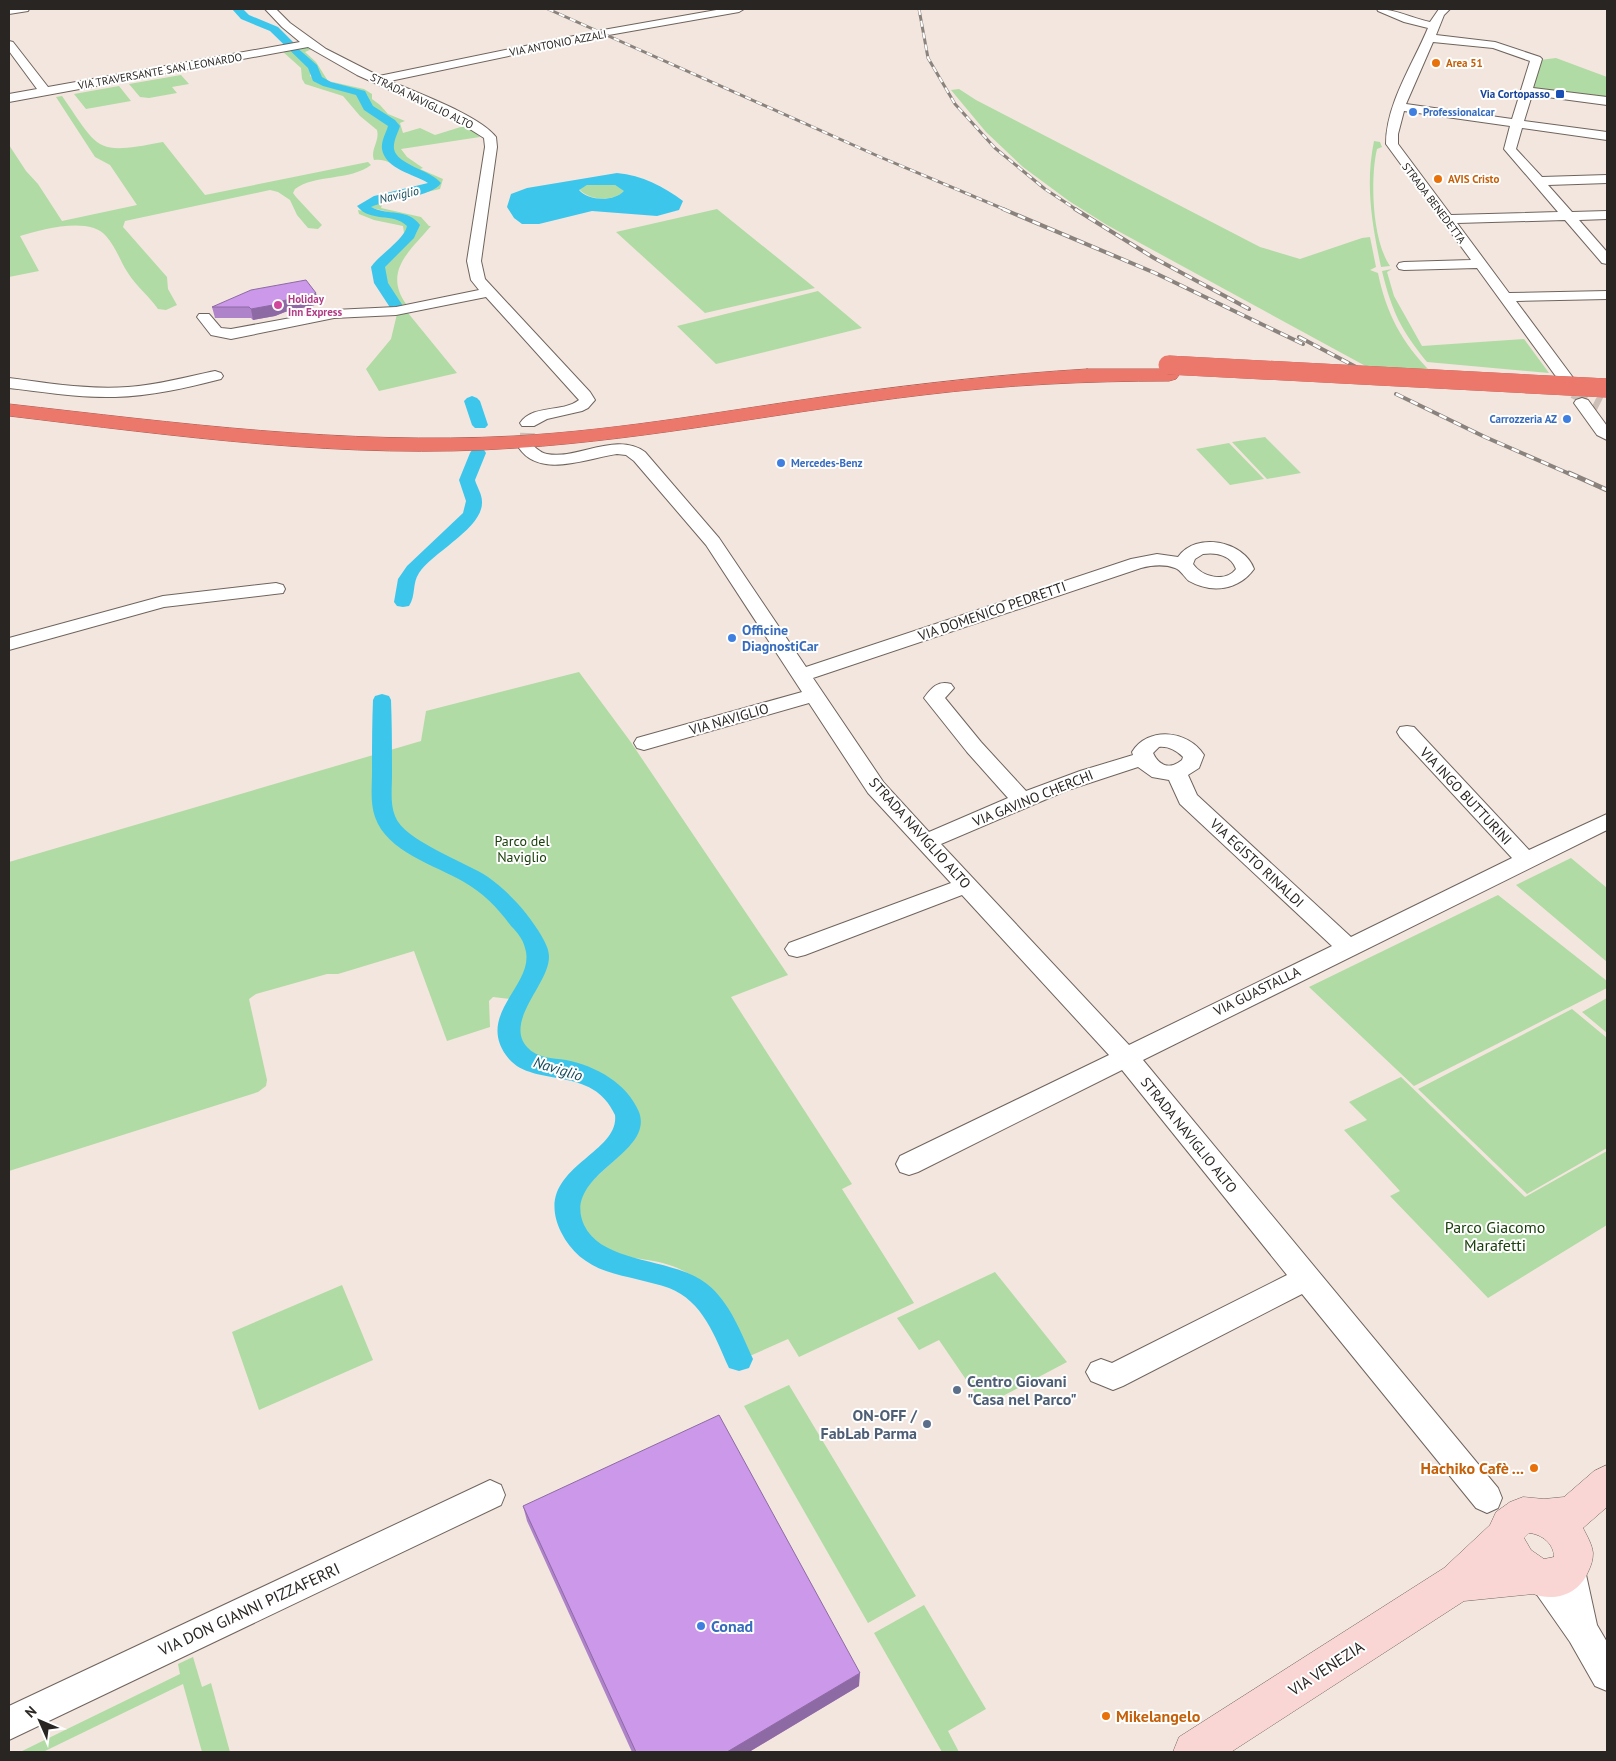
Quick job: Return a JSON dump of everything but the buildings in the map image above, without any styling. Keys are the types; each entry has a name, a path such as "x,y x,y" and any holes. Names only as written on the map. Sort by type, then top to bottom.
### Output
{"highway":[{"path":"9,397 48,403 325,431 402,434 467,433 594,424 995,371 1083,366 1168,370 1605,415"},
{"path":"9,410 317,442 418,445 481,444 607,433 992,381 1168,370"},
{"path":"9,415 125,422"}],"street":[{"path":"9,11 24,9"},
{"name":"STRADA NAVIGLIO ALTO","path":"270,9 306,45 456,115 490,137 491,147 474,261 478,280 587,399 587,403 582,406 540,416 528,423"},
{"name":"VIA ANTONIO AZZALI","path":"378,80 594,35 739,9"},
{"path":"1382,9 1432,32 1495,45 1536,59 1510,149 1606,256"},
{"name":"STRADA BENEDETTA","path":"1444,9 1440,14 1399,107 1390,136 1393,147 1566,379"},
{"path":"9,44 45,92"},
{"name":"VIA TRAVERSANTE SAN LEONARDO","path":"9,98 306,45"},
{"path":"1526,90 1607,101"},
{"path":"1399,107 1607,136"},
{"path":"1538,180 1607,179"},
{"path":"1446,219 1607,215"},
{"path":"1404,266 1480,264"},
{"path":"204,317 216,332 232,334 334,314 362,314 398,310 489,292"},
{"path":"1505,298 1607,295"},
{"path":"9,382 95,392 121,393 215,376"},
{"path":"1583,404 1592,414 1605,415"},
{"name":"STRADA NAVIGLIO ALTO","path":"527,448 537,457 549,459 619,449 630,451 640,457 713,542 876,788 1125,1056 1306,1279 1536,1537 1582,1630 1607,1674"},
{"name":"VIA DOMENICO PEDRETTI","path":"802,675 1138,562 1157,559 1184,564"},
{"path":"9,644 170,601 276,589"},
{"path":"944,688 934,698 974,747 1022,800"},
{"name":"VIA NAVIGLIO","path":"644,743 815,695"},
{"name":"VIA INGO BUTTURINI","path":"1407,732 1525,859"},
{"path":"1165,740 1181,743 1190,750 1194,758 1193,764 1186,770 1176,773 1155,769 1143,759 1142,752 1152,742 1165,740"},
{"name":"VIA GAVINO CHERCHI","path":"926,842 1022,800 1110,768 1143,759"},
{"name":"VIA EGISTO RINALDI","path":"1176,773 1188,799 1347,947"},
{"name":"VIA GUASTALLA","path":"909,1164 1525,859 1607,821"},
{"path":"797,949 945,892 967,886"},
{"path":"1101,1372 1113,1377 1306,1279"},
{"path":"1536,1537 1607,1483"},
{"name":"VIA DON GIANNI PIZZAFERRI","path":"9,1723 490,1495"},
{"name":"VIA VENEZIA","path":"1194,1752 1458,1582 1536,1537"}],"green space":[{"path":"303,47 312,49 305,52 316,62 328,81 364,89 372,94 372,99 388,114 405,121 400,123 403,133 420,128 435,135 467,125 480,137 401,149 407,157 423,168 420,169 443,179 440,189 383,202 381,208 421,217 431,226 408,253 398,271 397,281 406,304 401,305 387,286 382,272 384,261 409,242 416,234 418,224 409,217 368,207 379,200 431,190 438,181 394,157 392,144 399,128 397,125 392,119 374,109 364,92 321,79 314,63 297,50"},
{"path":"290,49 311,70 310,76 321,84 359,94 364,109 389,125 385,149 389,159 398,166 419,175 408,173 387,161 374,160 373,153 378,134 377,130 360,116 343,96 305,84 302,79 301,68 282,51"},
{"path":"1556,58 1607,77 1607,100 1531,90 1540,60"},
{"path":"181,75 189,84 172,87 177,93 149,98 140,97 129,84"},
{"path":"119,86 131,101 86,109 74,94"},
{"path":"959,89 976,100 1260,247 1300,259 1370,237 1376,267 1370,270 1378,273 1381,288 1397,327 1412,350 1431,372 1371,369 1107,225 1069,201 1023,167 986,132 951,90"},
{"path":"62,96 84,128 101,144 111,148 124,148 163,142 205,195 368,162 371,165 353,173 312,181 295,189 293,193 296,197 322,225 318,229 308,228 297,215 290,200 278,192 270,190 125,221 123,227 167,277 168,289 177,305 166,310 158,309 135,282 106,236 98,230 88,227 64,226 20,236 39,271 9,277 9,145 62,221 137,205 110,165 95,157 56,97"},
{"path":"1374,141 1380,142 1382,147 1377,149 1375,162 1373,192 1376,225 1379,241 1390,266 1381,267 1372,220 1370,189 1371,157"},
{"path":"587,185 615,185 625,191 614,197 601,199 589,196 579,189"},
{"path":"717,209 815,288 705,313 616,232"},
{"path":"358,210 394,216 409,223 411,228 395,245 404,233 403,226 374,220 359,214"},
{"path":"1392,269 1387,272 1394,296 1422,346 1524,339 1549,373 1427,362 1398,320 1382,271"},
{"path":"818,291 862,328 716,364 677,326"},
{"path":"408,313 457,373 379,391 366,369 391,339 397,314"},
{"path":"1265,437 1301,473 1267,479 1232,442"},
{"path":"1229,443 1264,479 1230,485 1196,449"},
{"name":"Parco del Naviglio","path":"579,672 630,741 788,975 731,997 852,1184 842,1189 914,1303 799,1357 788,1339 743,1359 737,1340 722,1307 712,1293 700,1282 686,1272 668,1265 623,1256 608,1250 594,1241 588,1234 578,1214 581,1196 593,1181 623,1152 634,1135 637,1117 627,1095 614,1083 592,1070 542,1058 521,1047 516,1039 514,1028 520,1010 526,1001 493,997 489,1001 490,1027 447,1041 414,951 338,974 327,974 256,994 249,999 267,1080 266,1086 258,1092 9,1171 9,862 421,741 426,711"},
{"path":"1571,858 1607,888 1607,962 1516,885"},
{"path":"1498,895 1607,981 1607,988 1414,1086 1309,987"},
{"path":"1607,998 1607,1033 1582,1012"},
{"path":"1572,1009 1607,1038 1607,1148 1527,1194 1418,1089"},
{"name":"Parco Giacomo Marafetti","path":"1401,1077 1525,1197 1607,1151 1607,1225 1488,1298 1390,1196 1400,1191 1344,1130 1367,1120 1349,1102"},
{"path":"995,1272 1067,1362 984,1406 939,1340 919,1350 897,1318"},
{"path":"342,1285 373,1360 259,1410 232,1332"},
{"path":"789,1385 916,1596 868,1623 744,1406"},
{"path":"924,1605 986,1709 948,1731 959,1752 942,1752 874,1633"},
{"path":"193,1657 202,1687 211,1683 230,1752 202,1752 183,1684 43,1752 20,1752 180,1674 178,1664"}],"water":[{"path":"617,173 635,176 652,182 683,201 679,210 657,216 592,211 539,224 522,224 514,218 507,207 511,194 527,188","holes":["587,185 615,185 624,191 620,195 601,199 583,194 579,190"]}],"waterway":[{"name":"Naviglio","path":"237,9 245,17 274,29 290,45"},
{"name":"Naviglio","path":"293,49 313,67 317,79 327,84 361,93 368,108 391,122 394,126 388,146 390,155 394,160 435,183 429,188 378,199 363,206 374,213 403,217 414,225 410,235 378,267 381,283 396,306"},
{"name":"Naviglio","path":"472,401 480,425"},
{"name":"Naviglio","path":"403,602 406,582 413,569 464,523 471,514 474,501 467,480 478,453"},
{"name":"Naviglio","path":"382,700 382,800 387,821 407,841 429,855 472,877 491,891 503,901 528,931 536,945 537,965 514,1010 510,1022 509,1035 514,1048 526,1060 540,1066 573,1071 596,1081 612,1092 626,1112 628,1118 626,1132 617,1144 579,1179 570,1193 567,1209 572,1228 582,1243 610,1261 677,1280 700,1293 720,1319 739,1359"}],"tunnel":[{"path":"1574,391 1600,404"},
{"path":"527,448 528,423"}],"railway":[{"path":"548,9 880,157 1006,210"},
{"path":"919,9 928,58 955,104 995,148 1045,189 1077,210"},
{"path":"1003,209 1155,273 1303,344"},
{"path":"1075,209 1154,258 1249,309"},
{"path":"1299,337 1358,368"},
{"path":"1396,394 1485,437 1572,475"},
{"path":"1569,473 1607,490"}],"place":[{"name":"Area 51","path":"1436,63"},
{"name":"Via Cortopasso","path":"1560,94"},
{"name":"Professionalcar","path":"1413,112"},
{"name":"AVIS Cristo","path":"1438,179"},
{"name":"Holiday Inn Express","path":"278,305"},
{"name":"Carrozzeria AZ","path":"1567,419"},
{"name":"Mercedes-Benz","path":"781,463"},
{"name":"Officine DiagnostiCar","path":"732,638"},
{"name":"Centro Giovani \"Casa nel Parco\"","path":"957,1390"},
{"name":"ON-OFF / FabLab Parma","path":"927,1424"},
{"name":"Hachiko Cafè ...","path":"1534,1468"},
{"name":"Conad","path":"701,1626"},
{"name":"Mikelangelo","path":"1106,1716"}]}
